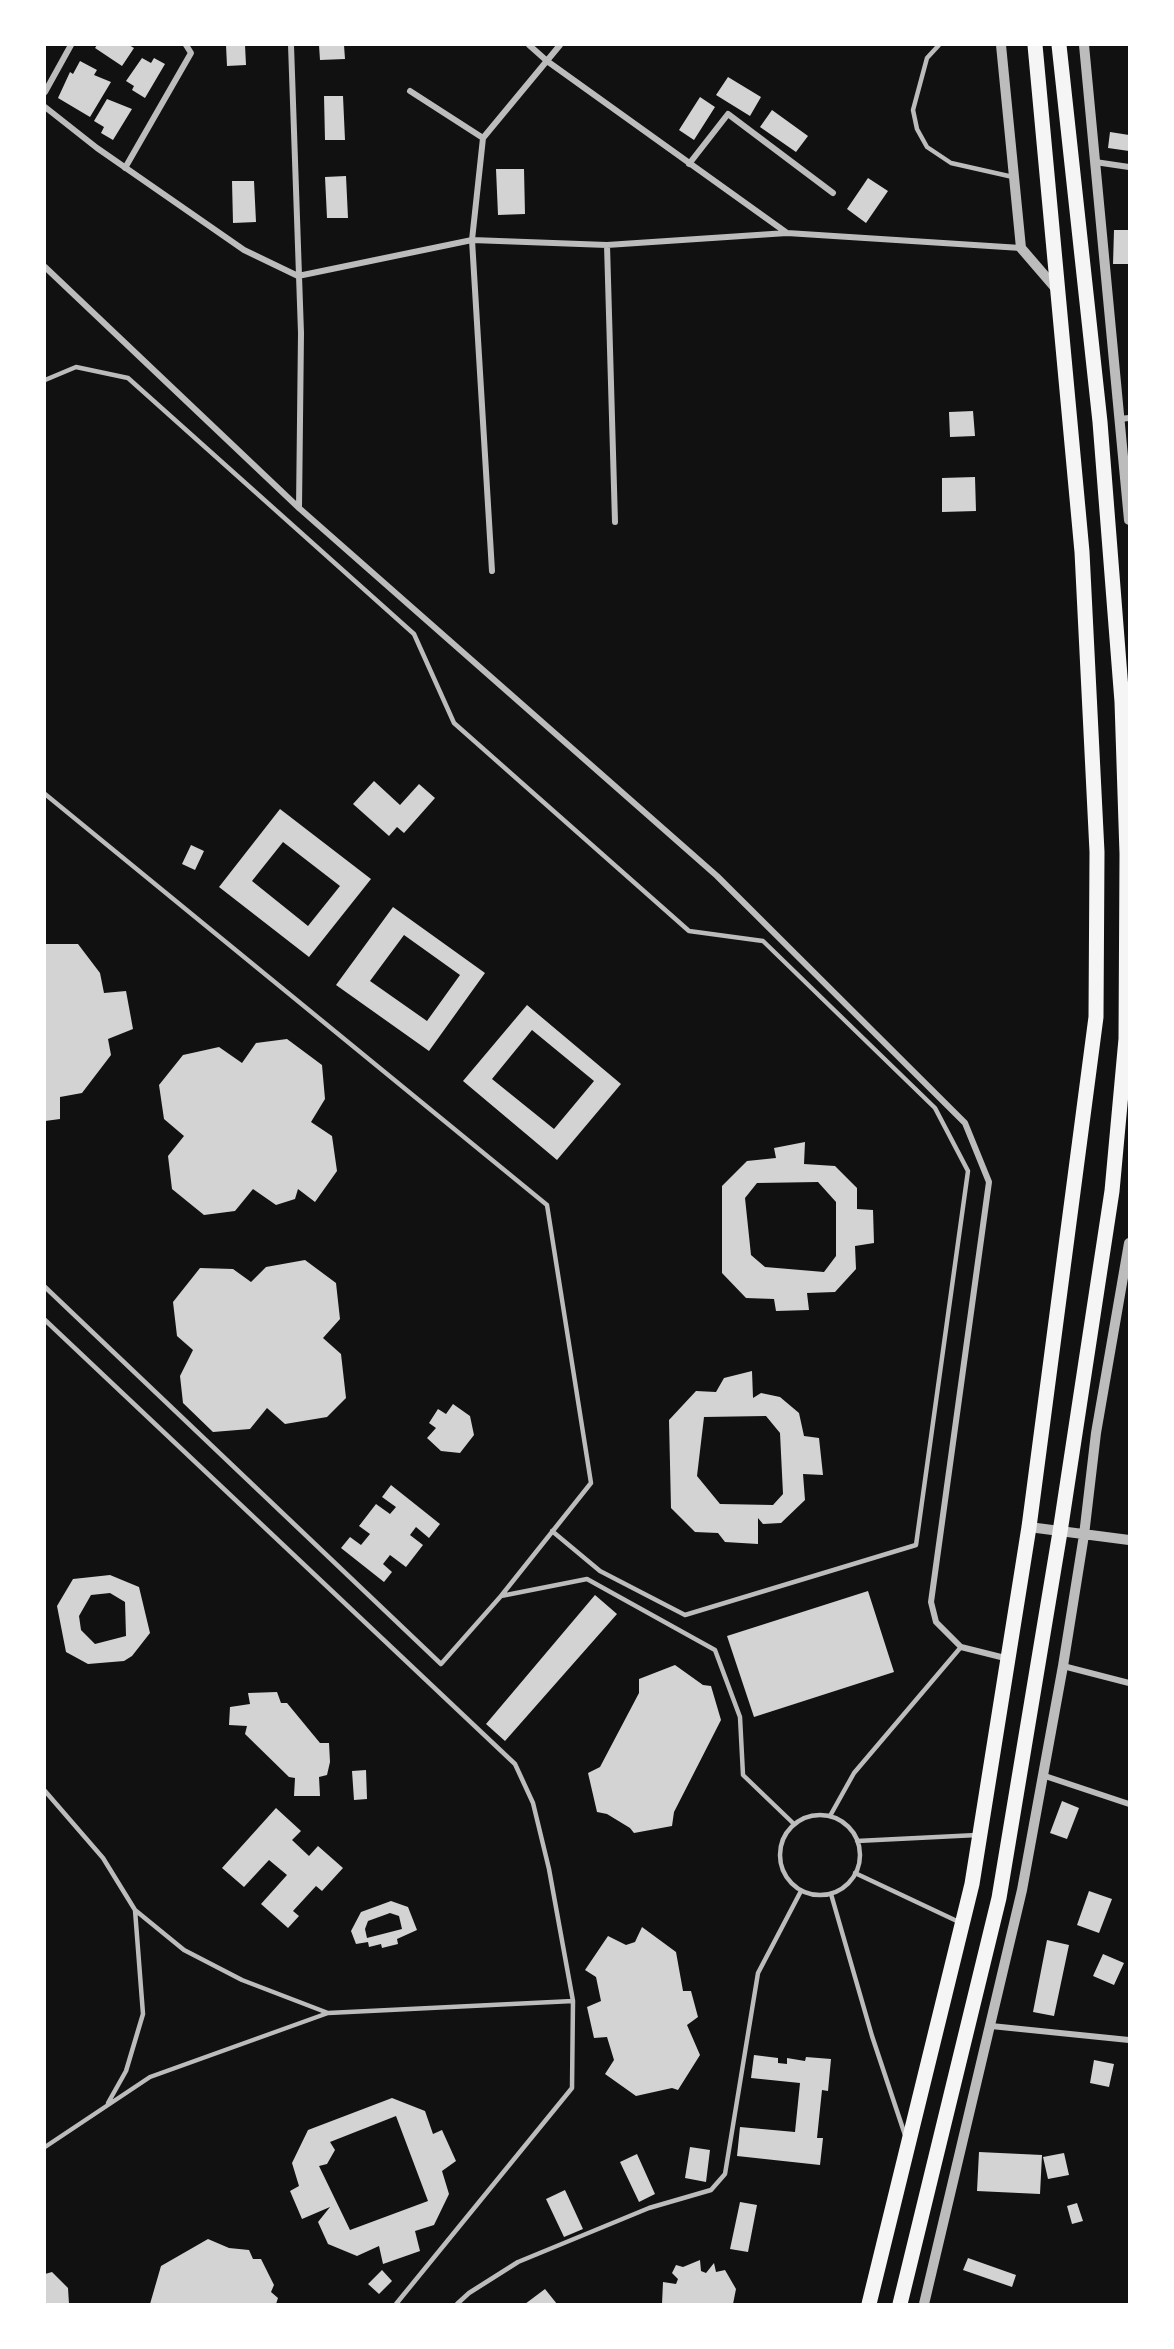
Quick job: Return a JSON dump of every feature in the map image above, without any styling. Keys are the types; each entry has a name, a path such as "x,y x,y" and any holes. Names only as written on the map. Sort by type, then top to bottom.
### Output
{"highway":[{"path":"869,2304 962,1923 980,1835 1029,1527 1096,1017 1097,852 1083,552 1035,45"},
{"path":"900,2304 999,1898 1060,1532 1112,1191 1126,1039 1127,854 1122,702 1100,422 1059,45"}],"street":[{"path":"45,92 71,45"},
{"path":"125,168 191,53 186,45"},
{"path":"291,45 301,333 299,508"},
{"path":"528,45 787,233"},
{"path":"492,571 472,240 483,138 560,45"},
{"path":"1001,45 1021,248 1060,294"},
{"path":"1084,45 1124,419 1129,520"},
{"path":"410,90 483,138"},
{"path":"45,106 125,168 244,250 298,276 472,240 607,244 787,233 1021,248"},
{"path":"689,164 728,114 833,192"},
{"path":"1095,162 1129,167"},
{"path":"607,244 615,522"},
{"path":"45,267 299,508 717,876 965,1123 989,1182 931,1602 936,1622 961,1647 1009,1659"},
{"path":"924,2304 1022,1890 1063,1666 1084,1535 1096,1433 1129,1243"},
{"path":"1029,1527 1129,1540"},
{"path":"1063,1666 1129,1683"},
{"path":"1042,1775 1129,1804"},
{"path":"991,2026 1129,2040"}],"lane":[{"path":"939,45 927,58 913,110 917,129 927,147 951,163 1013,177"},
{"path":"45,380 76,367 128,378 414,634 454,723 689,931 763,941 935,1108 968,1171 916,1545 685,1615 600,1571 552,1532"},
{"path":"45,794 547,1205 591,1483 501,1596 441,1665 45,1287"},
{"path":"45,1320 515,1764 533,1803 544,1847 573,2001 572,2088 396,2304"},
{"path":"501,1596 587,1579 715,1650 740,1717 743,1775 794,1824"},
{"path":"830,1816 854,1773 961,1647"},
{"path":"45,1791 103,1858 135,1910 184,1950 242,1980 328,2013"},
{"path":"817,1815 830,1816 846,1826 857,1840 860,1851 855,1873 849,1882 831,1894 821,1895 801,1890 790,1883 783,1872 780,1859 785,1834 794,1824 817,1815"},
{"path":"857,1840 980,1835"},
{"path":"855,1873 962,1923"},
{"path":"457,2304 469,2293 518,2262 649,2208 711,2190 725,2174 758,1973 801,1890"},
{"path":"831,1894 872,2036 908,2146"},
{"path":"107,2105 126,2071 143,2014 135,1910"},
{"path":"45,2148 150,2076 328,2013 573,2001"}],"building":[{"path":"97,45 129,45 134,48 122,66 95,48"},
{"path":"226,45 245,45 246,65 227,66"},
{"path":"319,45 344,45 345,59 320,60"},
{"path":"142,58 151,63 154,58 165,64 145,98 132,90 134,86 126,81"},
{"path":"80,61 97,70 94,75 111,82 90,117 58,98 70,72 73,74"},
{"path":"728,77 761,97 750,116 716,95"},
{"path":"324,96 343,96 345,140 325,140"},
{"path":"700,97 715,107 694,140 679,130"},
{"path":"107,99 132,109 113,140 101,133 104,127 94,121"},
{"path":"772,110 808,136 796,152 760,127"},
{"path":"1110,132 1129,135 1129,151 1108,148"},
{"path":"496,169 524,169 525,214 498,215"},
{"path":"346,176 348,218 327,218 325,177"},
{"path":"868,178 888,191 866,223 847,209"},
{"path":"232,181 254,181 256,222 233,223"},
{"path":"1114,230 1129,230 1129,264 1113,264"},
{"path":"973,411 975,436 950,437 949,412"},
{"path":"975,477 976,511 942,512 942,478"},
{"path":"374,781 400,805 419,784 435,798 404,833 397,827 389,836 353,804"},
{"path":"280,809 371,879 309,957 219,887","holes":["283,842 340,886 308,926 252,881"]},
{"path":"191,845 204,851 195,870 182,864"},
{"path":"393,907 485,973 429,1051 336,985","holes":["404,935 460,975 427,1021 370,981"]},
{"path":"45,944 78,944 100,973 104,993 126,991 133,1029 108,1039 111,1055 82,1093 60,1097 60,1119 45,1121"},
{"path":"527,1005 621,1084 557,1160 463,1081","holes":["532,1030 594,1081 554,1129 492,1079"]},
{"path":"287,1039 322,1065 325,1099 311,1122 332,1136 337,1171 315,1202 298,1189 295,1199 276,1205 253,1189 235,1211 204,1215 172,1189 168,1156 184,1136 164,1119 159,1085 183,1055 219,1047 242,1063 256,1043"},
{"path":"805,1142 804,1164 835,1166 857,1188 857,1209 873,1210 874,1243 855,1246 856,1269 835,1292 807,1293 809,1310 776,1311 774,1299 746,1298 722,1273 722,1186 747,1161 776,1158 774,1148","holes":["818,1182 836,1202 836,1256 824,1272 765,1267 751,1255 745,1198 757,1183"]},
{"path":"305,1260 336,1283 340,1319 323,1338 341,1354 346,1398 327,1417 285,1424 267,1408 250,1429 213,1432 183,1403 180,1376 193,1350 177,1336 173,1302 200,1268 233,1269 251,1282 266,1267"},
{"path":"752,1371 753,1398 761,1393 780,1397 799,1413 804,1436 819,1438 823,1475 803,1474 805,1500 781,1523 763,1524 758,1518 758,1544 725,1542 718,1533 695,1532 671,1508 669,1420 696,1391 716,1392 724,1378","holes":["766,1416 780,1433 783,1494 773,1505 720,1504 697,1476 704,1417"]},
{"path":"453,1404 470,1416 474,1435 460,1453 441,1451 427,1438 436,1428 429,1423 438,1409 446,1414"},
{"path":"391,1485 440,1524 429,1538 416,1527 410,1535 423,1545 406,1567 390,1555 383,1564 392,1572 384,1582 341,1548 350,1537 361,1545 370,1534 359,1526 376,1504 390,1514 396,1507 382,1497"},
{"path":"110,1575 139,1587 150,1633 132,1656 124,1661 88,1664 66,1652 57,1606 73,1579","holes":["110,1593 125,1602 126,1636 95,1644 81,1630 79,1616 91,1595"]},
{"path":"868,1591 894,1672 754,1717 727,1636"},
{"path":"595,1595 617,1614 505,1741 486,1724"},
{"path":"675,1665 703,1685 711,1686 721,1720 674,1812 672,1826 634,1833 607,1814 597,1812 588,1773 600,1767 639,1693 639,1679"},
{"path":"277,1692 281,1703 287,1703 320,1743 329,1743 330,1762 327,1775 319,1777 320,1796 294,1796 295,1778 289,1777 245,1734 247,1726 229,1725 230,1707 250,1704 248,1693"},
{"path":"366,1770 367,1799 354,1800 352,1771"},
{"path":"1062,1801 1079,1808 1067,1839 1050,1833"},
{"path":"276,1808 301,1831 292,1840 309,1856 318,1846 343,1868 322,1891 316,1886 293,1911 299,1916 288,1928 261,1904 287,1875 269,1860 244,1887 222,1868"},
{"path":"1089,1891 1112,1899 1099,1933 1077,1925"},
{"path":"391,1901 408,1907 417,1930 397,1939 398,1944 382,1948 381,1944 369,1947 368,1942 356,1944 351,1931 361,1912","holes":["390,1913 399,1916 402,1929 367,1938 365,1929 368,1921"]},
{"path":"642,1927 676,1952 683,1991 691,1991 698,2017 687,2025 700,2055 678,2090 672,2088 636,2096 605,2074 614,2060 607,2037 594,2038 587,2007 601,2001 596,1977 585,1970 608,1936 626,1945 635,1942"},
{"path":"1047,1940 1069,1945 1054,2016 1033,2012"},
{"path":"1103,1954 1124,1963 1114,1985 1093,1976"},
{"path":"754,2055 778,2058 778,2063 787,2064 787,2058 805,2061 806,2057 831,2059 828,2091 822,2090 817,2138 823,2138 820,2165 737,2156 740,2127 795,2132 800,2083 751,2078"},
{"path":"1094,2060 1114,2064 1109,2087 1090,2083"},
{"path":"392,2098 425,2111 433,2134 442,2130 456,2161 442,2171 449,2194 434,2225 415,2231 420,2251 383,2264 379,2246 357,2256 328,2244 318,2222 330,2207 302,2219 290,2191 299,2186 292,2163 308,2130","holes":["396,2116 428,2201 350,2230 319,2166 327,2164 335,2150 330,2142"]},
{"path":"690,2147 710,2150 706,2182 685,2178"},
{"path":"979,2152 1042,2155 1040,2194 977,2191"},
{"path":"1064,2153 1069,2175 1048,2179 1043,2157"},
{"path":"637,2154 655,2194 639,2202 620,2162"},
{"path":"565,2190 583,2229 564,2237 546,2199"},
{"path":"740,2202 757,2205 748,2252 730,2249"},
{"path":"1077,2203 1083,2221 1072,2224 1067,2206"},
{"path":"208,2239 229,2248 249,2250 253,2259 261,2259 274,2285 271,2292 278,2298 276,2304 150,2304 161,2266"},
{"path":"968,2258 1016,2275 1012,2287 963,2270"},
{"path":"700,2260 701,2271 706,2273 714,2263 716,2272 725,2270 736,2289 733,2304 662,2304 663,2282 676,2284 678,2279 672,2273 676,2265 683,2267"},
{"path":"382,2270 392,2281 379,2294 368,2284"},
{"path":"52,2272 68,2288 69,2304 46,2304 45,2274"},
{"path":"545,2289 557,2304 525,2304"}]}
